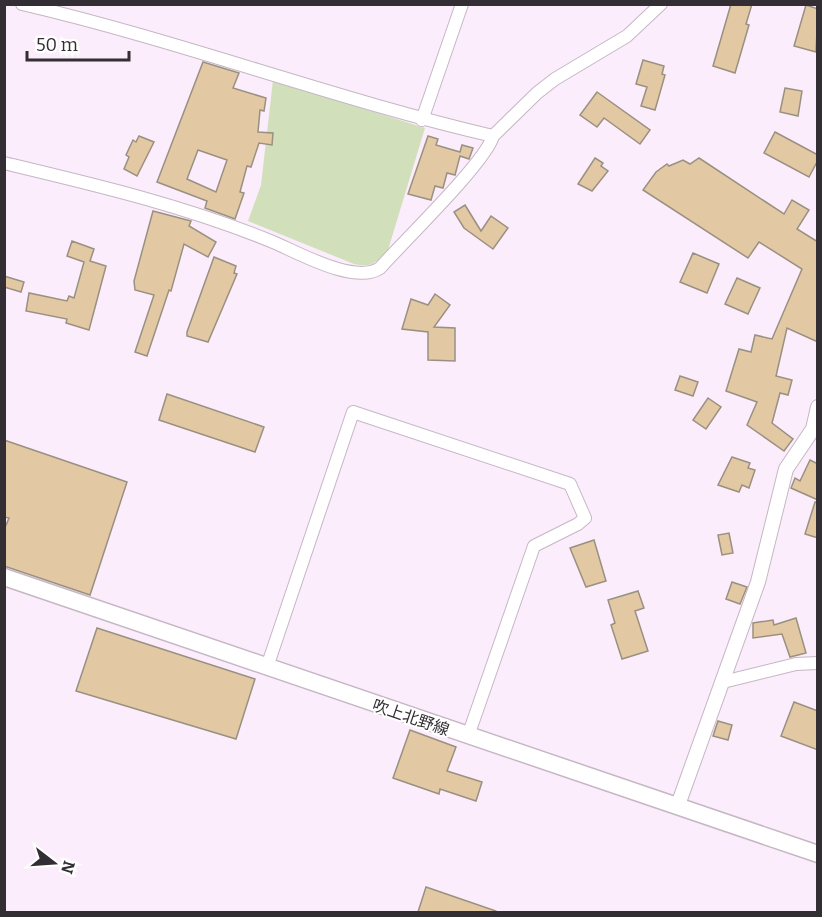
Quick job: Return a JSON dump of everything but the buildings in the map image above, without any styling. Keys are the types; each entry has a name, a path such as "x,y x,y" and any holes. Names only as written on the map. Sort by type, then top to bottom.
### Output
{"main road":[{"name":"吹上北野線","path":"4,577 818,854"}],"street":[{"path":"22,4 52,8 204,52 422,120 493,136"},
{"path":"422,120 462,4"},
{"path":"4,163 141,196 240,229 342,270 372,273 380,268 471,169 493,136 537,93 555,79 627,36 661,4"},
{"path":"678,805 758,582 786,469 815,430 818,407"},
{"path":"267,668 353,412 570,484 585,518 578,524 534,546 468,736"},
{"path":"723,682 796,664 818,663"}],"green space":[{"path":"273,80 425,128 388,250 373,263 354,264 248,221 261,185"}]}
